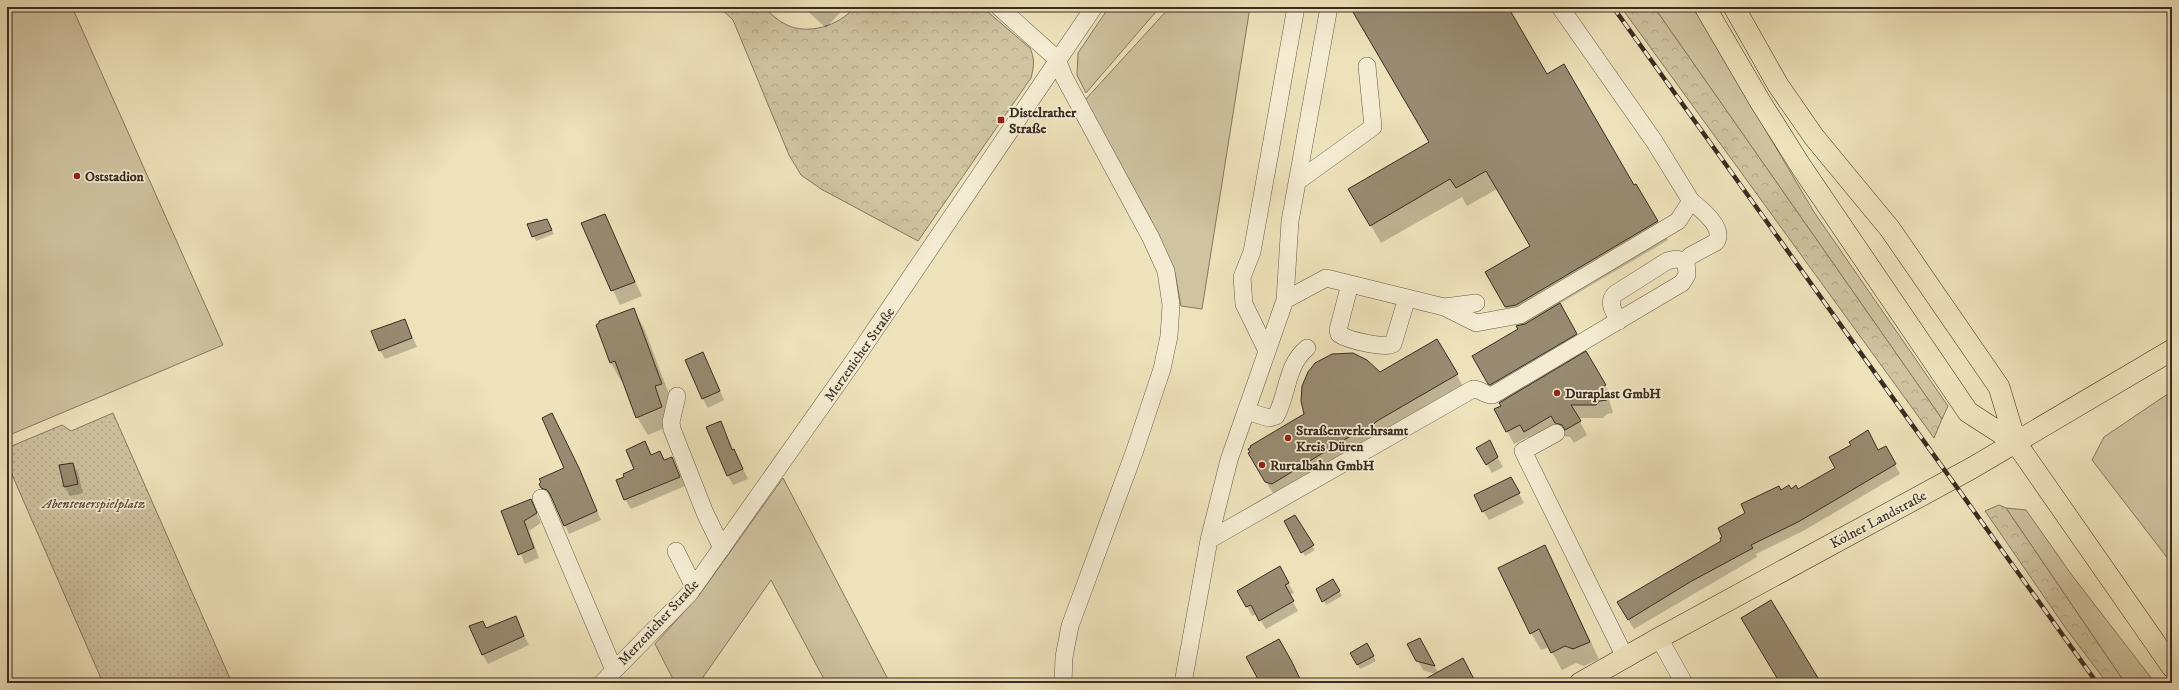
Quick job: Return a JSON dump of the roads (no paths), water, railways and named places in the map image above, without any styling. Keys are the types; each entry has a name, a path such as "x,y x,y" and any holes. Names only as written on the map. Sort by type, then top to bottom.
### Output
{"main road":[{"path":"1705,7 1761,103 1802,168 1968,412 2016,443"},
{"path":"1734,7 1778,85 1805,124 1890,229 1999,387 2016,443 2172,666"},
{"name":"Kölner Landstraße","path":"1580,683 1659,638 1906,506 2016,443 2172,350"}],"street":[{"path":"999,7 1057,59 1064,77 1151,238 1166,271 1171,305 1169,336 1162,369 1135,450 1070,626 1064,657 1063,683"},
{"name":"Merzenicher Straße","path":"602,683 694,587 955,215 1057,59 1094,7"},
{"path":"1267,351 1244,304 1242,276 1252,252 1296,7"},
{"path":"1183,683 1210,540 1229,460 1285,300 1290,220 1329,7"},
{"path":"1210,540 1474,389 1478,389 1486,394 1493,395 1619,321 1682,283 1687,275 1686,261 1690,256 1716,242 1718,234 1710,218 1691,201 1654,141 1560,7"},
{"path":"1298,181 1372,127 1367,66"},
{"path":"1285,300 1326,278 1444,307 1476,323 1520,315 1678,220 1691,201"},
{"path":"1619,321 1611,306 1611,299 1615,294 1667,261 1676,259 1686,261"},
{"path":"1350,284 1338,330 1339,334 1381,346 1390,346 1393,344 1407,298"},
{"path":"1444,307 1476,303"},
{"path":"1246,411 1269,418 1276,416 1297,358 1307,348"},
{"path":"677,396 671,422 672,429 705,513 722,548"},
{"path":"1556,433 1523,452 1625,657"},
{"path":"541,498 614,670"},
{"path":"676,551 694,587"},
{"path":"1659,638 1684,683"}],"railway":[{"path":"1613,7 2097,683"}],"place":[{"name":"Distelrather Straße","path":"1001,120"},
{"name":"Oststadion","path":"77,176"},
{"name":"Duraplast GmbH","path":"1557,393"},
{"name":"Straßenverkehrsamt Kreis Düren","path":"1288,438"},
{"name":"Rurtalbahn GmbH","path":"1262,465"}],"park label":[{"name":"Abenteuerspielplatz","path":"94,503"}]}
